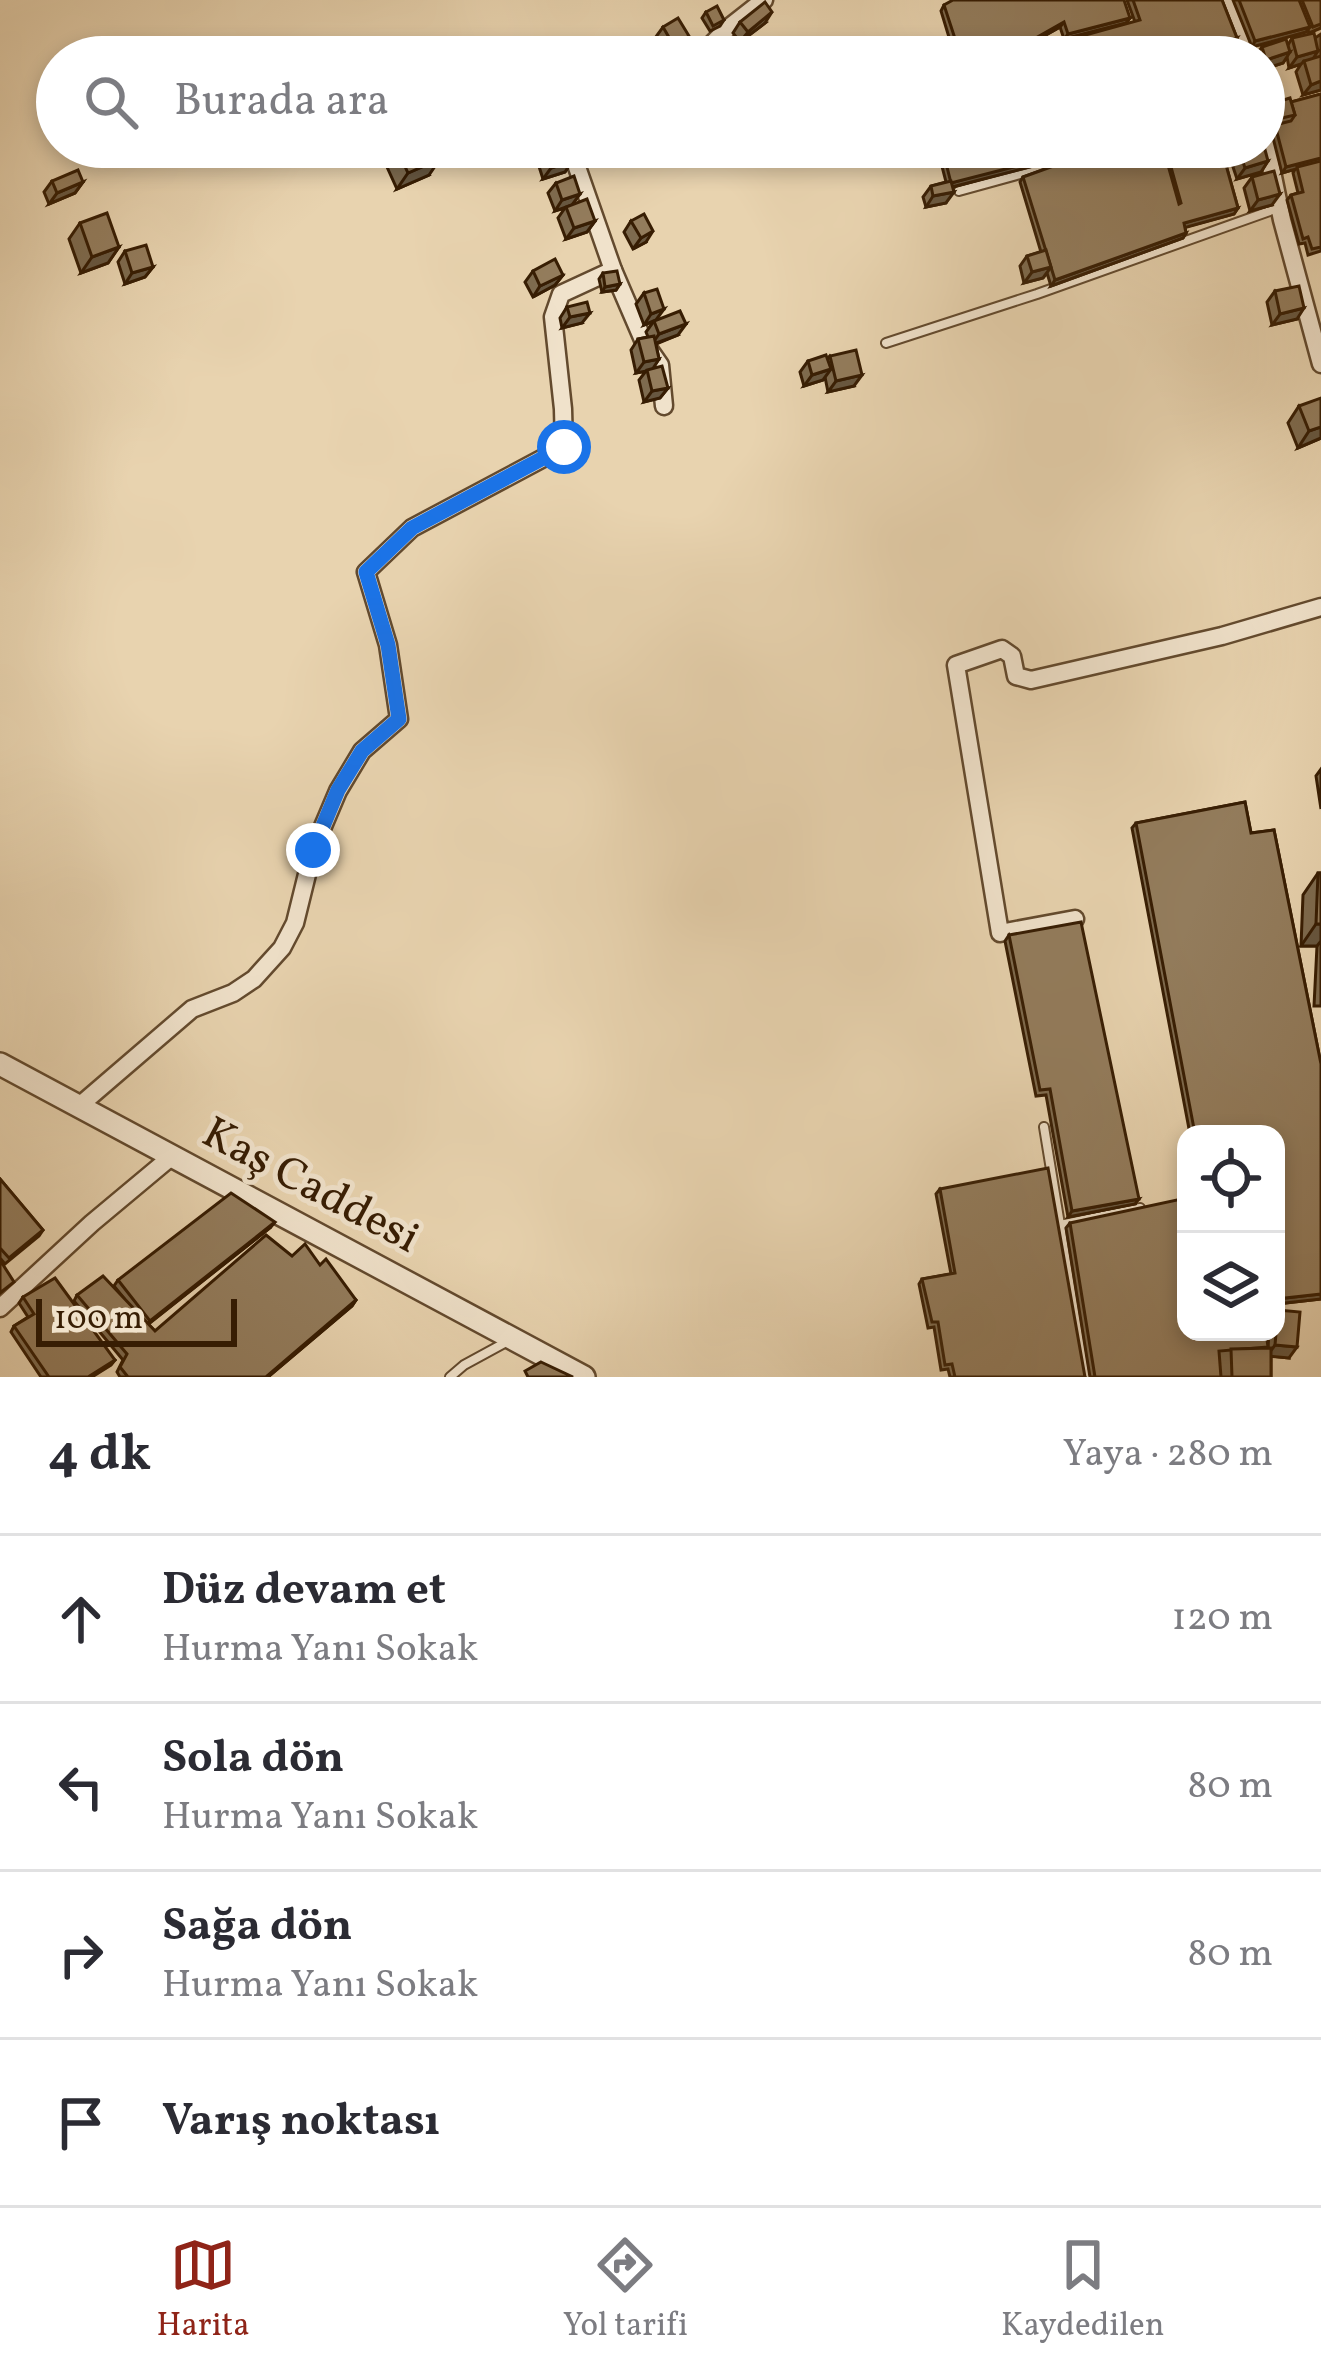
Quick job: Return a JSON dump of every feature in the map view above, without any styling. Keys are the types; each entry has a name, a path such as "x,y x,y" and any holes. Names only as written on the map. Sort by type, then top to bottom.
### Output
{"street":[{"path":"721,36 764,0"},
{"path":"1227,0 1235,36"},
{"path":"577,168 613,270 644,342 660,365 664,406"},
{"path":"1271,168 1321,364"},
{"path":"78,1107 192,1009 254,979 282,948 295,923 313,850 338,790 362,751 399,719 388,645 366,572 412,528 564,447 553,316 562,294 613,270"},
{"path":"1076,919 1000,933 956,664 1002,649 1012,656 1016,676 1031,680 1222,636 1321,607"},
{"name":"Kaş Caddesi","path":"0,1064 584,1377"},
{"path":"0,1308 171,1157"},
{"path":"46,1268 57,1285"}],"lane":[{"path":"959,191 1042,168"},
{"path":"886,343 1279,208"},
{"path":"1044,1127 1085,1377"},
{"path":"1060,1225 1140,1208"},
{"path":"450,1377 514,1339"}],"building":[{"path":"953,0 1124,0 1130,18 1068,34 1064,22 1039,36 954,36 944,5"},
{"path":"1133,0 1222,0 1236,36 1082,36 1140,20"},
{"path":"1239,0 1299,0 1310,27 1253,36"},
{"path":"1302,0 1321,0 1321,24 1313,27"},
{"path":"765,2 772,12 748,32 740,22"},
{"path":"717,6 724,20 713,26 706,12"},
{"path":"678,18 689,36 668,36 663,27"},
{"path":"1314,33 1318,51 1297,57 1292,38"},
{"path":"1321,56 1321,81 1311,85 1304,61"},
{"path":"1321,94 1321,158 1286,167 1285,122 1295,115 1291,102"},
{"path":"1290,98 1295,115 1285,117 1285,100"},
{"path":"1321,161 1321,247 1312,249 1308,237 1303,239 1291,195 1303,192 1297,167"},
{"path":"947,168 1010,168 951,183"},
{"path":"1048,168 1169,168 1179,204 1171,168 1227,168 1238,208 1184,223 1186,233 1055,280 1023,177"},
{"path":"78,170 83,182 57,193 52,181"},
{"path":"1274,171 1280,194 1258,200 1252,177"},
{"path":"574,176 580,194 562,200 556,183"},
{"path":"951,181 954,192 933,196 931,186"},
{"path":"587,199 595,221 574,228 566,207"},
{"path":"107,213 119,247 92,257 80,223"},
{"path":"644,214 653,231 641,238 631,221"},
{"path":"146,245 153,267 132,273 125,251"},
{"path":"1046,250 1051,267 1032,272 1027,256"},
{"path":"555,259 563,275 540,286 533,271"},
{"path":"617,271 620,284 605,287 603,273"},
{"path":"1299,286 1304,308 1280,314 1275,291"},
{"path":"657,289 664,309 651,314 644,293"},
{"path":"587,302 590,313 570,317 567,307"},
{"path":"680,311 686,324 659,334 654,321"},
{"path":"654,336 659,359 644,362 638,339"},
{"path":"856,350 862,375 836,381 830,356"},
{"path":"826,355 831,369 812,375 808,361"},
{"path":"662,366 668,388 652,391 647,370"},
{"path":"1321,398 1321,427 1309,431 1299,406"},
{"path":"1245,802 1251,833 1274,830 1321,1064 1321,1294 1285,1298 1285,1125 1193,1125 1136,823"},
{"path":"1321,873 1321,924 1316,924"},
{"path":"1081,922 1139,1199 1072,1211 1050,1089 1040,1090 1009,935"},
{"path":"1048,1168 1085,1377 955,1377 952,1364 945,1365 938,1322 932,1322 922,1279 955,1273 940,1189"},
{"path":"0,1179 43,1230 9,1258 0,1248"},
{"path":"231,1193 275,1222 150,1321 118,1280"},
{"path":"1177,1200 1177,1341 1267,1341 1268,1347 1219,1351 1221,1377 1095,1377 1070,1223"},
{"path":"266,1235 292,1256 305,1244 320,1265 326,1259 356,1300 266,1377 128,1377 120,1367 127,1354 77,1295 103,1276 155,1331"},
{"path":"0,1260 14,1282 0,1293"},
{"path":"55,1278 115,1360 88,1377 49,1377 14,1326 34,1314 23,1297"},
{"path":"1285,1311 1300,1312 1297,1347 1275,1345 1285,1341"},
{"path":"1271,1348 1271,1377 1232,1377 1231,1349"},
{"path":"541,1362 573,1377 528,1377 525,1371"}],"route":[{"path":"313,850 338,790 362,751 399,719 388,645 366,572 412,528 564,447"}]}
